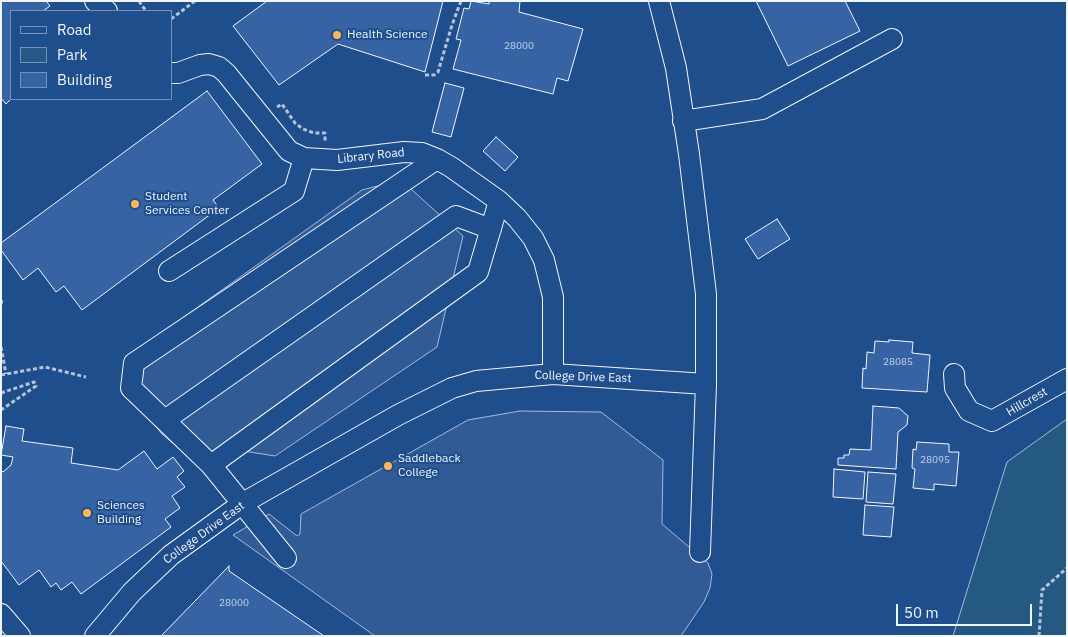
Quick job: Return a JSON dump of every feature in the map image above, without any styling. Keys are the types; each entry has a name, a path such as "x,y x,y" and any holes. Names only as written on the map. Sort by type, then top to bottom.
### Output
{"street":[{"path":"95,1 106,10"},
{"path":"660,1 676,68 689,154 706,294 706,384 700,552"},
{"path":"684,120 762,110 892,39"},
{"path":"169,271 294,191 304,158 289,151 226,73 218,67 209,64 200,65 172,73"},
{"name":"Library Road","path":"304,158 337,160 404,152 422,153 437,159 499,201 518,218 544,260 553,297 553,374"},
{"path":"286,558 211,465 131,388 134,363 437,159"},
{"path":"211,465 478,272 499,201"},
{"path":"165,420 456,216 491,229"},
{"name":"College Drive East","path":"95,636 132,592 172,554 243,503 398,415 452,388 476,381 553,374 706,384"},
{"name":"Hillcrest","path":"954,374 955,388 969,411 992,422 1067,379"},
{"path":"1,614 20,636"}],"path":[{"path":"172,18 195,1"},
{"path":"425,75 434,75 438,72 461,1"},
{"path":"262,118 282,104 296,123 303,129 314,133 325,133 325,149"},
{"path":"1,304 2,299"},
{"path":"1,347 6,374"},
{"path":"1,375 45,367 86,377"},
{"path":"1,393 34,382 36,386 1,410"},
{"path":"1038,636 1042,590 1067,568"}],"green space":[{"path":"1067,419 1067,636 953,636 1007,462"}],"shaded area":[{"path":"401,180 463,236 437,347 275,456 237,450 206,471 162,434 125,389 128,357 362,190"},
{"path":"520,411 601,412 663,460 662,524 708,563 712,574 710,588 704,602 681,636 375,636 233,535 269,514 297,536 300,534 301,514 468,420"}],"building":[{"path":"1,1 46,1 50,6 44,10 10,10 10,100 6,104 1,98"},
{"name":"Health Science","path":"267,1 443,1 425,72 338,44 279,85 233,26"},
{"path":"471,1 489,4 489,1 520,1 519,12 583,29 568,81 557,78 553,94 453,69 461,40 456,39 464,8 469,9"},
{"path":"756,1 845,1 860,31 788,66"},
{"path":"445,83 464,88 451,137 432,132"},
{"name":"Student Services Center","path":"207,91 262,164 213,200 219,208 82,310 64,286 56,292 38,268 23,280 1,250 1,243"},
{"path":"496,137 518,157 505,171 483,151"},
{"path":"777,219 790,239 758,259 745,239"},
{"path":"889,340 913,342 912,353 930,355 927,392 862,388 863,368 866,369 867,352 874,353 875,341 889,342"},
{"path":"873,406 899,408 908,416 907,425 898,432 896,469 838,465 838,458 844,458 844,455 849,455 850,449 871,450"},
{"name":"Sciences Building","path":"6,426 24,429 22,441 73,448 71,463 118,470 144,451 157,469 173,457 184,471 177,477 185,487 172,496 180,508 165,519 171,527 81,594 72,582 61,590 56,583 51,587 39,570 19,585 1,561 1,470 3,472 11,465 13,457 1,455"},
{"path":"917,442 949,444 949,452 959,452 956,486 934,484 934,490 913,488 915,469 912,468 913,449 916,450"},
{"path":"834,469 865,472 863,499 833,497"},
{"path":"868,472 896,474 893,504 866,502"},
{"path":"865,505 894,507 891,537 863,535"},
{"path":"229,566 229,571 324,636 161,636"}],"place":[{"name":"Health Science","path":"337,35"},
{"name":"Student Services Center","path":"135,204"},
{"name":"Saddleback College","path":"388,466"},
{"name":"Sciences Building","path":"87,513"}]}
